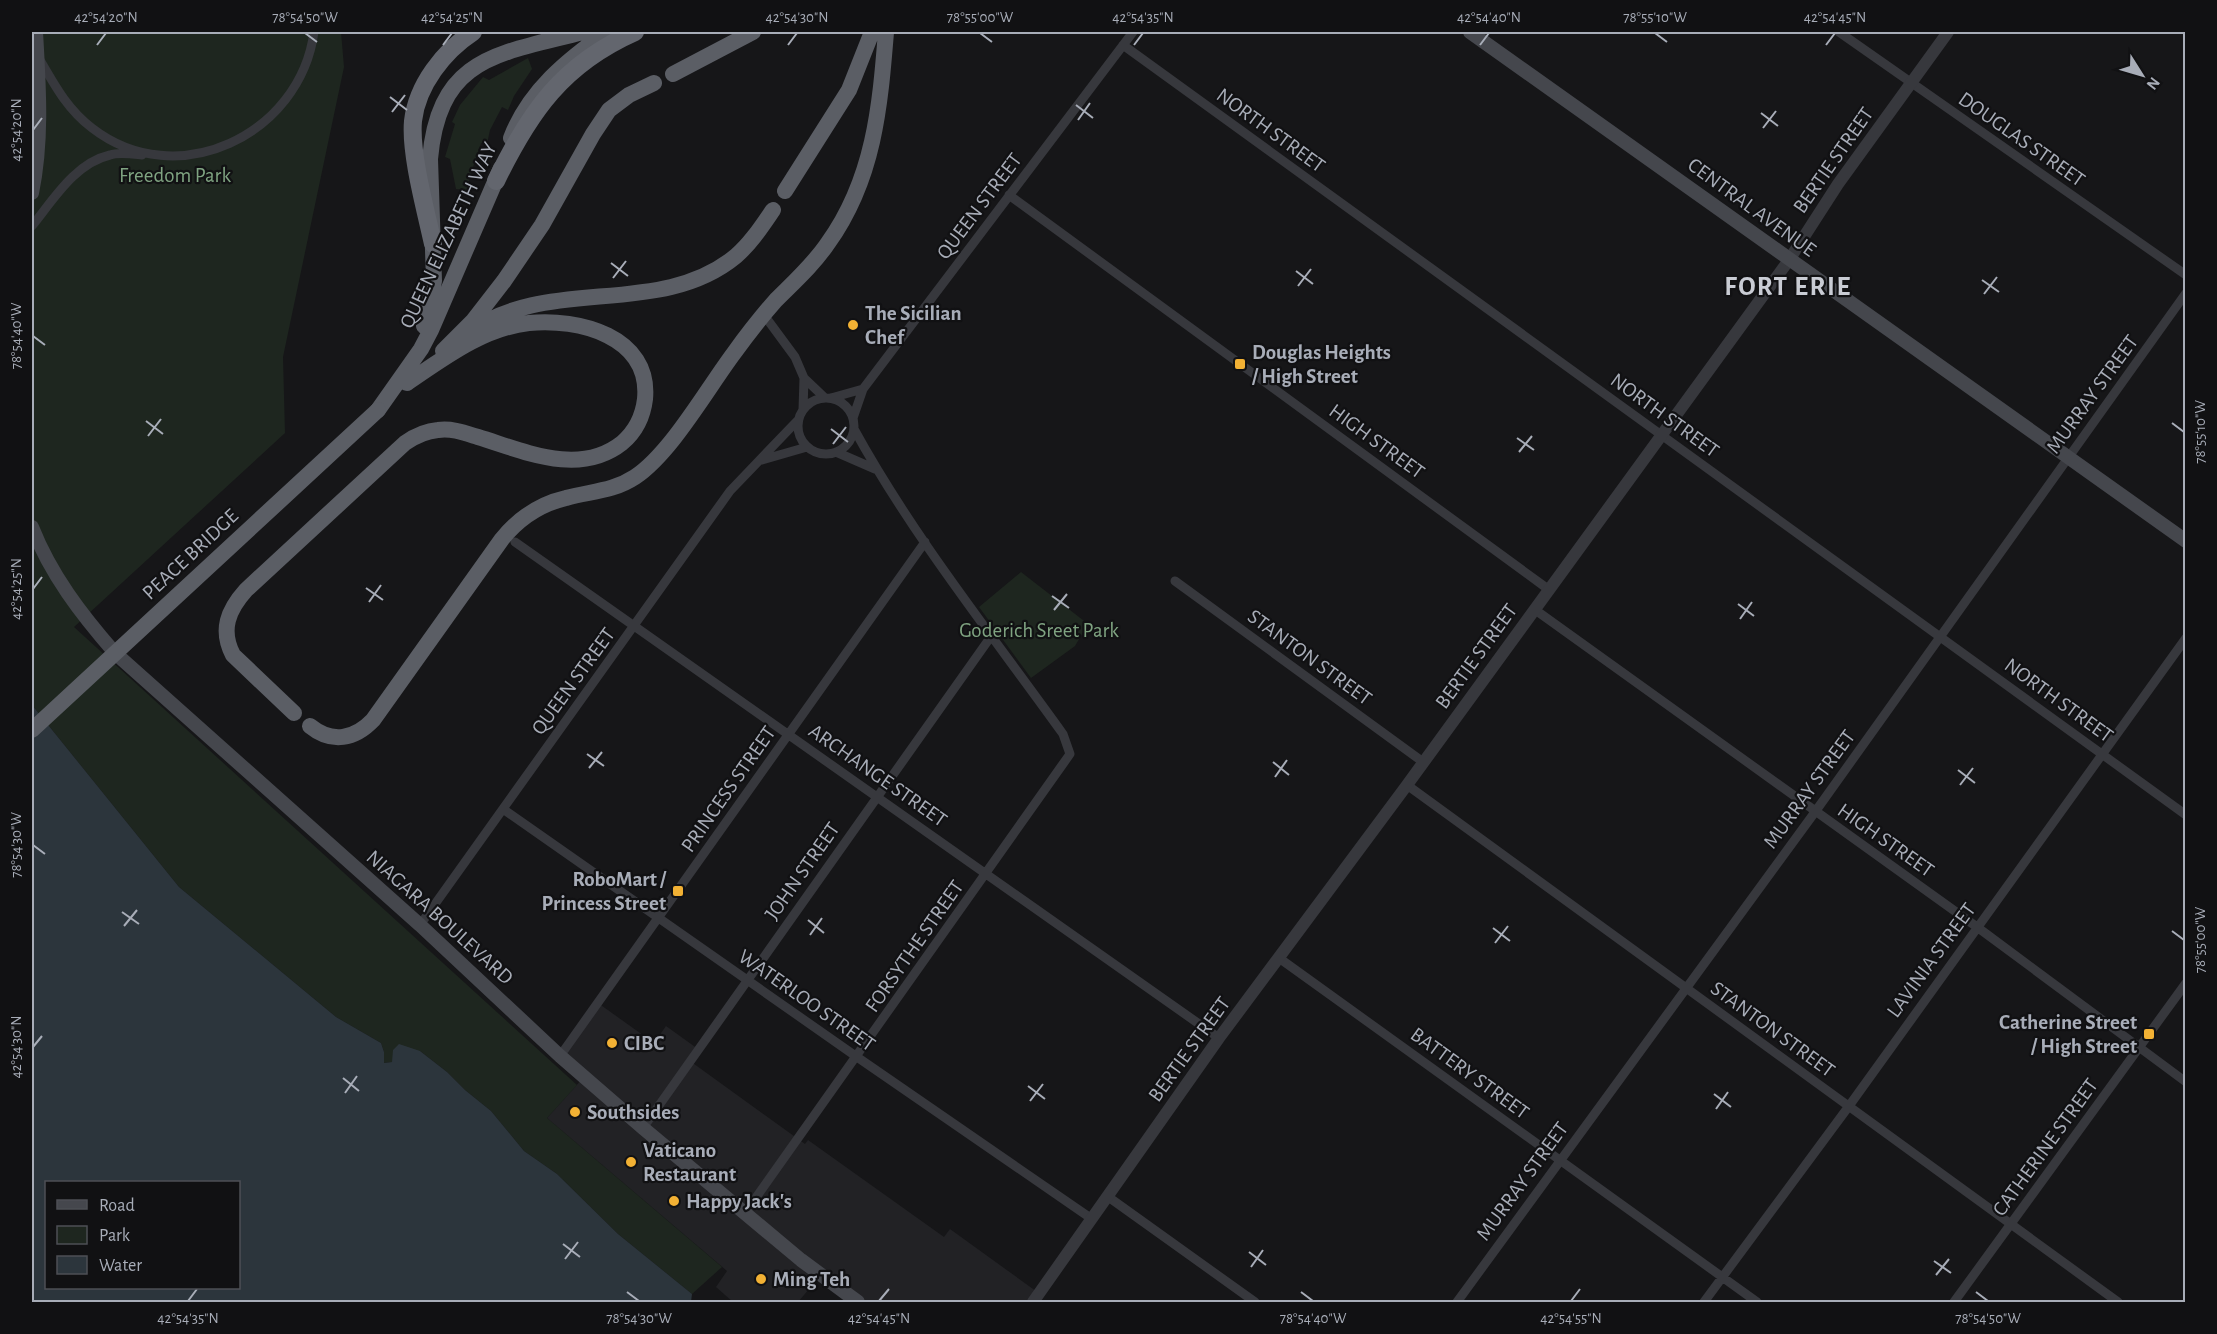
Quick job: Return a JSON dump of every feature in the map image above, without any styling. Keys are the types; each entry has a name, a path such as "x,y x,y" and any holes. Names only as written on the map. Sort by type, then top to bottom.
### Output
{"highway":[{"path":"433,244 415,150 414,114 432,72 455,45 473,32"},
{"path":"407,377 420,339 434,281 430,159 432,139 448,94 468,71 496,56 583,32"},
{"path":"496,181 514,130 539,91 572,57 607,32"},
{"name":"QUEEN ELIZABETH WAY","path":"407,377 431,330 496,181 536,111 558,83 596,52 635,32"},
{"path":"673,74 753,32"},
{"path":"784,191 840,104 856,75 872,32"},
{"path":"310,726 323,734 337,738 351,735 366,727 374,720 509,530 529,513 546,505 567,497 611,489 626,483 646,468 669,443 764,315 828,244 846,214 870,155 882,90 886,32"},
{"path":"445,350 473,321 517,262 542,225 609,110 629,95 654,83"},
{"path":"445,350 476,327 520,308 540,303 644,291 675,285 703,276 725,264 744,248 773,210"},
{"path":"294,712 233,655 228,646 225,627 231,609 246,590 405,443 427,432 447,429 542,456 569,460 585,459 611,450 633,432 640,419 645,392 638,364 623,346 611,336 589,327 570,323 546,322 509,327 486,335 407,377"},
{"name":"QUEEN ELIZABETH WAY","path":"378,410 407,377 445,350"},
{"name":"PEACE BRIDGE","path":"32,730 378,410"}],"main road":[{"path":"32,194 38,149 36,32"},
{"name":"CENTRAL AVENUE","path":"1470,32 2186,541"},
{"name":"NIAGARA BOULEVARD","path":"32,527 44,556 79,612 115,654 420,925 560,1056 801,1260 858,1302"}],"street":[{"path":"32,226 69,181 90,163 111,154 184,155 200,153 230,144 251,132 270,118 299,80 314,32"},
{"name":"QUEEN STREET","path":"852,417 863,388 1122,45 1129,32"},
{"name":"DOUGLAS STREET","path":"1839,32 2186,275"},
{"name":"BERTIE STREET","path":"1034,1302 1219,1038 1407,785 1660,433 1789,260 1838,184 1948,32"},
{"name":"NORTH STREET","path":"1122,45 2186,815"},
{"path":"37,56 60,95 75,114 93,129 114,142 160,155"},
{"name":"HIGH STREET","path":"1009,195 1548,589"},
{"name":"MURRAY STREET","path":"1457,1302 1815,812 2186,293"},
{"path":"764,315 795,357 804,378 828,398 848,408 854,429 875,469 992,635"},
{"path":"804,378 798,430 807,447 826,454 836,452 851,439 854,429"},
{"path":"801,415 812,401 863,388"},
{"name":"QUEEN STREET","path":"420,925 730,491 801,415"},
{"name":"QUEEN STREET","path":"760,461 807,447"},
{"path":"836,452 875,469"},
{"name":"ARCHANGE STREET","path":"515,542 1219,1038"},
{"name":"PRINCESS STREET","path":"560,1056 925,542"},
{"name":"STANTON STREET","path":"1175,581 1423,762"},
{"name":"HIGH STREET","path":"1534,609 1977,927 2186,1082"},
{"name":"FORSYTHE STREET","path":"745,1213 1070,754 1063,734 992,635"},
{"name":"JOHN STREET","path":"643,1128 992,635"},
{"name":"LAVINIA STREET","path":"1704,1302 1849,1106 2186,638"},
{"name":"STANTON STREET","path":"1407,785 2118,1302"},
{"name":"WATERLOO STREET","path":"503,809 1092,1219"},
{"name":"BATTERY STREET","path":"1279,958 1757,1302"},
{"name":"CATHERINE STREET","path":"1954,1302 2186,983"},
{"path":"1107,1196 1255,1302"}],"shaded area":[{"path":"598,1003 654,1043 666,1026 698,1049 690,1061 805,1144 808,1140 944,1237 950,1229 1040,1294 1033,1302 858,1302 821,1275 798,1302 733,1302 716,1287 727,1271 547,1118 584,1077 560,1056"}],"green space":[{"name":"Freedom Park","path":"32,32 341,32 344,67 283,357 285,433 74,627 577,1085 547,1118 722,1267 692,1294 618,1234 557,1174 524,1151 491,1111 447,1072 420,1051 384,1063 381,1043 336,1017 179,887 32,705"},
{"path":"528,58 532,69 514,96 508,110 502,107 490,130 487,144 481,143 467,190 456,189 450,159 445,157 455,124 452,122 460,105 483,77 489,80"},
{"name":"Goderich Sreet Park","path":"1021,572 1088,624 1075,646 1031,678 979,607"}],"water":[{"path":"32,705 179,887 336,1017 381,1043 384,1063 392,1062 393,1050 399,1044 420,1051 447,1072 491,1111 524,1151 557,1174 618,1234 692,1294 691,1302 32,1302"}],"place":[{"name":"The Sicilian Chef","path":"853,325"},
{"name":"Douglas Heights / High Street","path":"1240,364"},
{"name":"RoboMart / Princess Street","path":"678,891"},
{"name":"Catherine Street / High Street","path":"2149,1034"},
{"name":"CIBC","path":"612,1043"},
{"name":"Southsides","path":"575,1112"},
{"name":"Vaticano Restaurant","path":"631,1162"},
{"name":"Happy Jack's","path":"674,1201"},
{"name":"Ming Teh","path":"761,1279"}],"district":[{"name":"FORT ERIE","path":"1788,286"}]}
